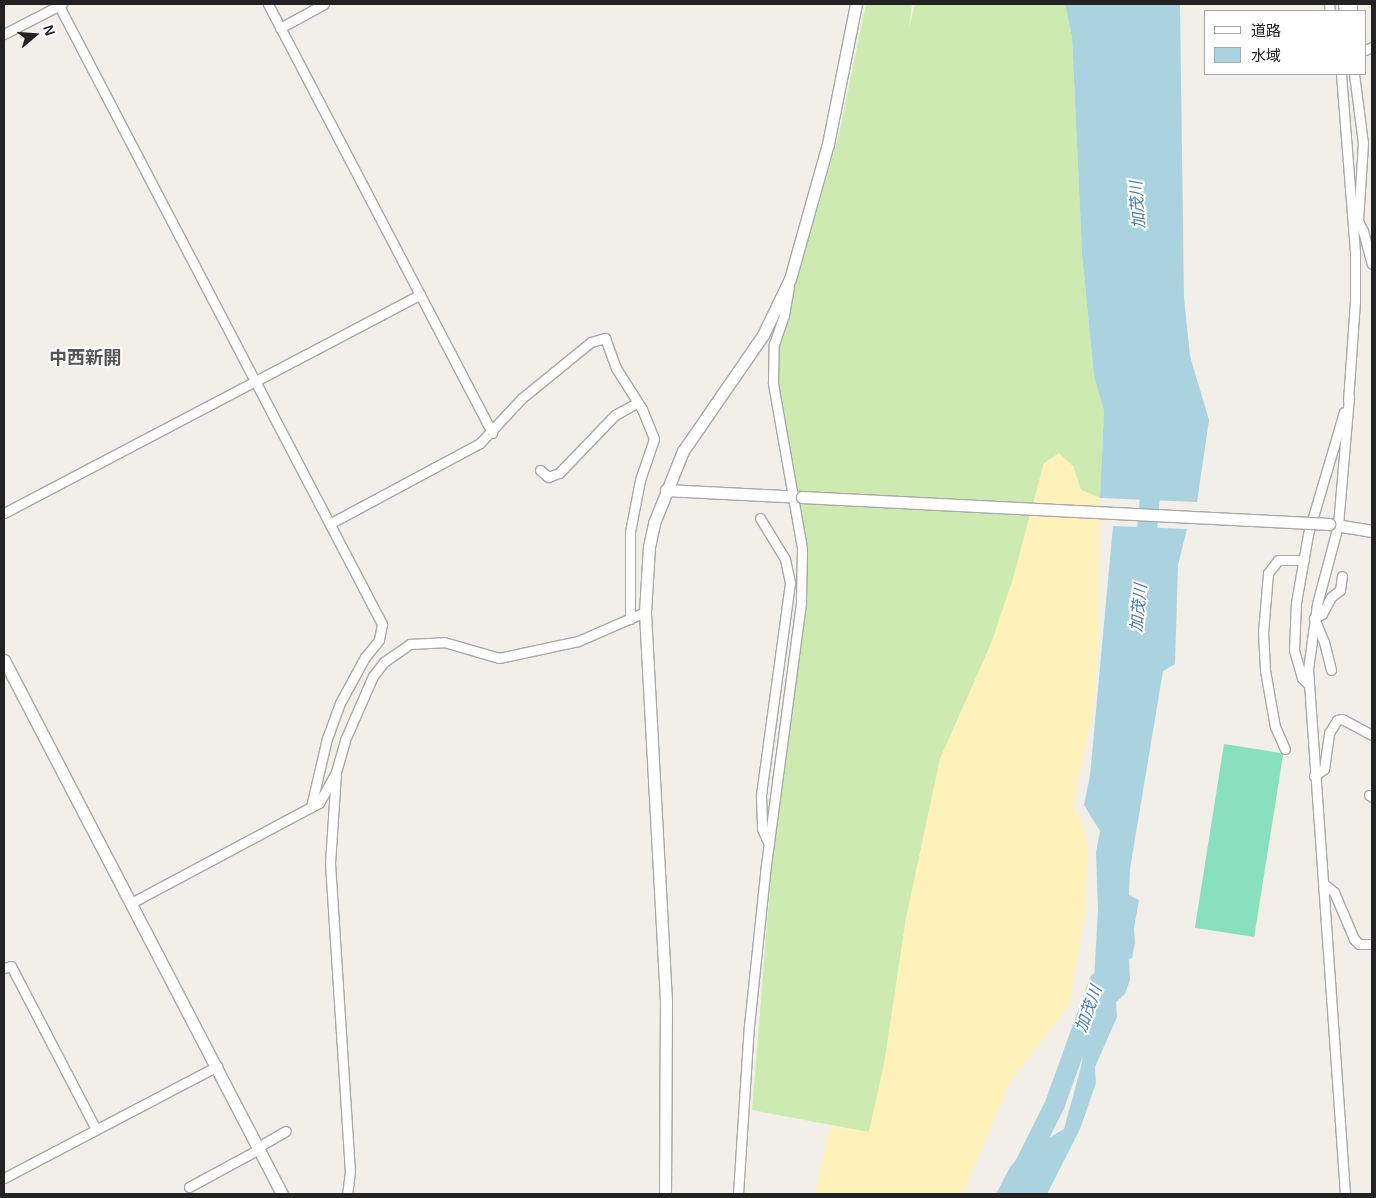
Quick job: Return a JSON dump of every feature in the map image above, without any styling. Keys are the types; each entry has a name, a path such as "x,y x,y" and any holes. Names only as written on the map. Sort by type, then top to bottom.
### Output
{"street":[{"path":"4,34 60,4 379,616 383,634 365,657 340,703 327,738 311,807"},
{"path":"268,4 492,434"},
{"path":"280,28 324,4"},
{"path":"738,1194 750,1026 769,844 801,601 802,548 791,496 784,437 773,383 774,344 784,315 790,280 828,144 856,4"},
{"path":"1341,75 1356,221 1356,301 1349,396 1333,524 1314,618 1309,685 1345,1194"},
{"path":"1354,75 1364,166 1356,221 1372,264"},
{"path":"1357,89 1362,75"},
{"path":"666,1194 666,992 645,612 649,547 666,490 683,451 763,335 790,280"},
{"path":"4,513 420,295"},
{"path":"331,523 480,444 492,434 522,398 586,346 600,338 608,339 616,368 637,403 654,439 644,464 631,525 630,619"},
{"path":"1309,685 1302,678 1294,650 1304,560 1313,514 1349,396"},
{"path":"540,470 548,477 559,473 615,415 637,403"},
{"path":"666,490 705,494 791,496 1333,524 1372,531"},
{"path":"760,518 785,559 790,583 761,796 762,829 769,844"},
{"path":"1285,749 1275,727 1265,670 1263,633 1268,573 1278,560 1304,560"},
{"path":"1314,618 1322,614 1331,597 1340,590 1342,576"},
{"path":"347,1194 350,1171 330,863 336,772 345,740 373,676 384,662 410,644 444,642 499,658 532,649 549,649 568,644 645,612"},
{"path":"1314,618 1324,642 1330,670"},
{"path":"4,660 282,1194"},
{"path":"1314,776 1324,769 1329,733 1337,720 1342,719 1372,736"},
{"path":"131,903 319,803 336,772"},
{"path":"1324,884 1334,892 1354,939 1359,944 1372,944"},
{"path":"4,968 11,966 96,1129"},
{"path":"4,1178 217,1066"},
{"path":"189,1187 286,1132"}],"green space":[{"path":"866,4 912,4 909,28 915,4 1065,4 1072,37 1082,254 1094,376 1104,411 1100,498 1081,490 1073,466 1044,463 1013,579 991,644 940,759 906,919 884,1065 869,1132 752,1110 772,864 807,601 808,548 778,381 779,343 839,134"},
{"path":"1224,744 1283,753 1254,937 1195,928"}],"sand":[{"path":"1059,453 1073,466 1081,490 1100,498 1099,628 1093,712 1073,805 1082,823 1089,849 1085,914 1069,1006 1010,1082 963,1194 815,1194 830,1126 869,1132 884,1065 906,919 940,759 991,644 1013,579 1044,463"}],"water":[{"path":"1065,4 1180,4 1184,298 1190,356 1209,420 1197,502 1100,498 1104,411 1094,376 1082,254 1072,37"},
{"path":"1113,526 1187,529 1178,565 1175,664 1163,671 1130,869 1129,895 1139,900 1134,928 1135,943 1132,958 1129,959 1130,980 1125,994 1116,1002 1117,1017 1095,1067 1096,1083 1080,1129 1047,1194 996,1194 1010,1167 1023,1153 1064,1129 1081,1067 1094,980 1098,910 1096,852 1100,831 1084,805 1090,776"}],"waterway":[{"name":"加茂川","path":"1145,553 1152,473"},
{"name":"加茂川","path":"1010,1194 1055,1104 1099,982"}],"district":[{"name":"中西新開","path":"85,358"}]}
